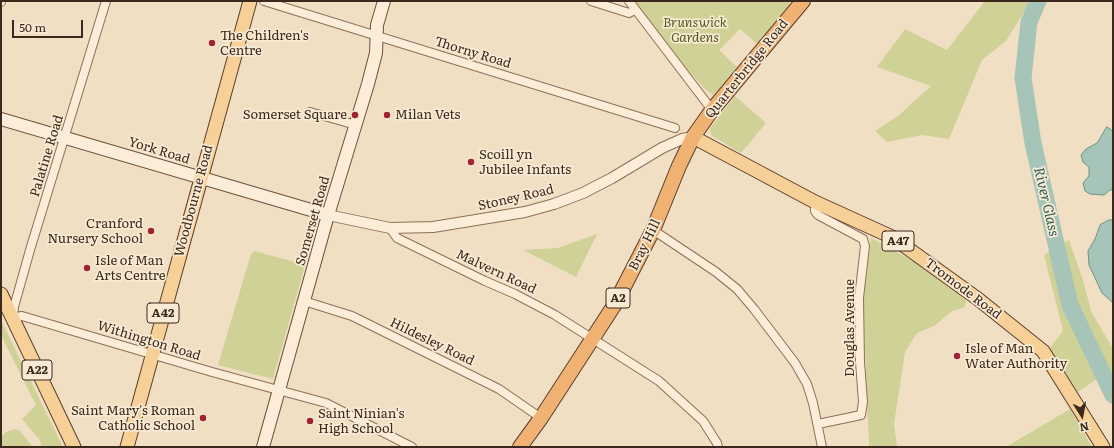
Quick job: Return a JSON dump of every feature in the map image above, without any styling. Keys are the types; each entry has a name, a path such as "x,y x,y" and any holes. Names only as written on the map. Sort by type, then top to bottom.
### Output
{"highway":[{"name":"Quarterbridge Road","path":"693,137 712,110 803,1"},
{"name":"Bray Hill","path":"520,447 593,340 615,304 653,230 679,166 693,137"}],"main road":[{"name":"Woodbourne Road","path":"127,447 250,1"},
{"name":"Somerset Road","path":"263,447 328,215 356,126 376,53 377,25 384,1"},
{"name":"York Road","path":"1,119 201,179 328,215"},
{"name":"Tromode Road","path":"693,137 815,202 892,237 908,247 978,299 1043,351 1103,447"},
{"name":"A22","path":"1,294 74,447"}],"street":[{"name":"Palatine Road","path":"13,318 17,298 64,137 106,1"},
{"name":"Thorny Road","path":"264,1 675,128"},
{"path":"591,1 629,13 635,10"},
{"path":"629,1 712,110"},
{"path":"310,112 356,126"},
{"name":"Stoney Road","path":"379,226 390,228 433,227 525,212 554,204 583,193 612,178 662,148 682,139 693,137"},
{"name":"Douglas Avenue","path":"815,202 814,211 818,215 863,239 866,246 859,298 860,362 863,402 861,415 818,424"},
{"name":"York Road","path":"328,215 379,226"},
{"name":"Malvern Road","path":"390,228 397,238 547,310 659,381 702,421 717,443 718,447"},
{"path":"653,230 716,272 737,288 795,363 807,384 813,403 822,447"},
{"name":"Hildesley Road","path":"304,301 359,319 499,389 541,418"},
{"name":"Withington Road","path":"13,318 22,316 326,403 412,447"}],"green space":[{"name":"Brunswick Gardens","path":"635,1 790,1 789,9 758,45 740,29 719,50 737,67 713,95 704,88 682,63"},
{"path":"985,1 1031,1 1006,41 982,60 949,139 922,135 887,142 875,131 898,116 931,86 877,67 905,29 947,50"},
{"path":"735,96 766,123 741,153 712,136 710,130"},
{"path":"597,234 576,277 523,250 558,248"},
{"path":"871,238 924,267 966,300 965,307 952,311 934,326 917,333 905,352 894,424 897,447 869,447 863,302"},
{"path":"1069,240 1083,280 1091,311 1113,349 1113,404 1098,378 1078,392 1049,349 1063,331 1044,255"},
{"path":"255,251 305,265 273,379 218,365 251,254"},
{"path":"1,320 63,447 42,447 39,439 22,419 36,405 1,335"},
{"path":"1070,409 1092,447 1006,447"},
{"path":"15,429 19,430 33,447 1,447 1,436 6,432"}],"shaded area":[{"path":"1107,127 1113,131 1113,190 1110,190 1104,195 1090,194 1085,191 1083,183 1089,176 1089,167 1083,162 1081,155 1086,149 1097,143"},
{"path":"1109,220 1113,220 1113,303 1102,293 1089,265 1088,251 1095,239 1100,225"}],"waterway":[{"name":"River Glass","path":"1038,1 1029,22 1023,78 1033,143 1070,305 1113,395"}],"place":[{"name":"The Children's Centre","path":"212,43"},
{"name":"Somerset Square","path":"355,115"},
{"name":"Milan Vets","path":"387,115"},
{"name":"Scoill yn Jubilee Infants","path":"471,162"},
{"name":"Cranford Nursery School","path":"151,231"},
{"name":"Isle of Man Arts Centre","path":"87,268"},
{"name":"Isle of Man Water Authority","path":"957,356"},
{"name":"Saint Mary's Roman Catholic School","path":"203,418"},
{"name":"Saint Ninian's High School","path":"310,421"}]}
